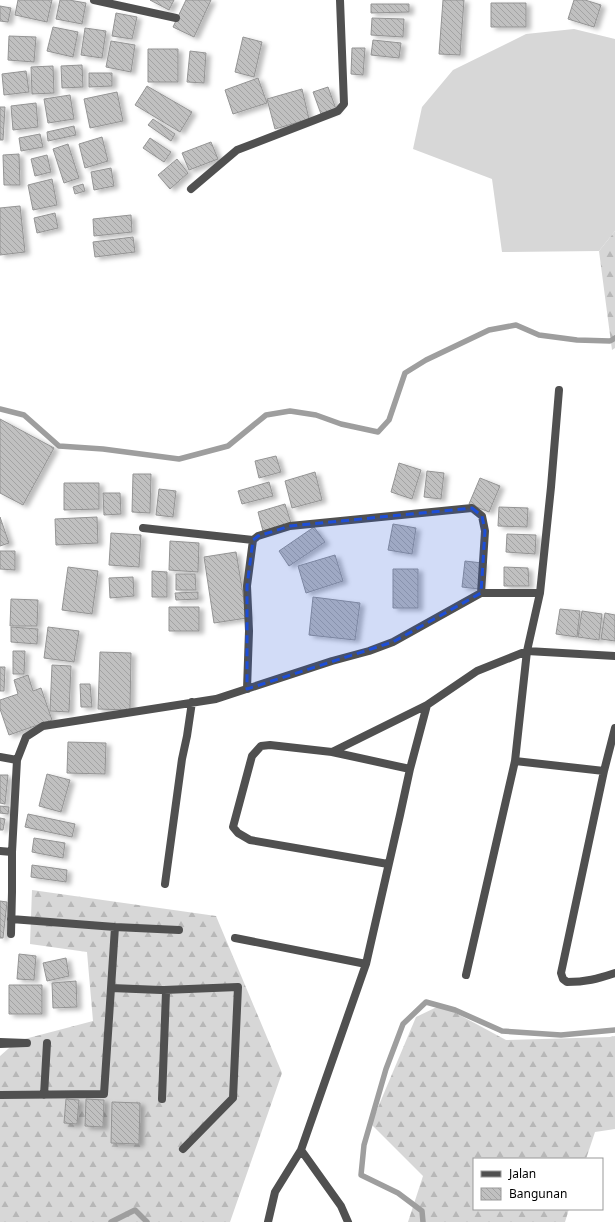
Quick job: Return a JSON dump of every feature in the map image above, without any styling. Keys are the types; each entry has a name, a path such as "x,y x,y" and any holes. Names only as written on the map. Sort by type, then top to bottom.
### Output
{"street":[{"path":"94,0 176,18"},
{"path":"191,189 237,150 338,111 344,104 340,0"},
{"path":"466,975 514,762 527,652 540,593 559,390"},
{"path":"247,688 249,631 248,586 253,540 258,536 290,526 472,508 482,516 485,531 481,593"},
{"path":"143,528 176,530 253,540"},
{"path":"11,934 12,852 17,760 26,737 43,726 216,699 332,661 369,651 393,642 481,593 540,593"},
{"path":"332,752 427,706 477,671 527,652 615,656"},
{"path":"165,884 182,759 192,702"},
{"path":"268,1222 275,1192 301,1150 366,964 410,769 427,706"},
{"path":"615,728 604,771 561,973 563,979 567,982 596,980 615,973"},
{"path":"388,864 250,840 238,833 233,827 252,756 261,746 270,745 332,752 410,769"},
{"path":"0,757 17,760"},
{"path":"514,762 604,771"},
{"path":"0,851 12,852"},
{"path":"11,919 179,930"},
{"path":"0,1094 104,1094 115,927"},
{"path":"235,938 366,964"},
{"path":"111,988 164,990 238,987 233,1098 183,1149"},
{"path":"162,1099 166,992 164,990"},
{"path":"44,1094 47,1043"},
{"path":"301,1150 341,1206 348,1222"}],"highlighted area":[{"path":"472,508 482,516 485,531 481,593 393,642 247,689 247,586 253,540 258,536 290,526"}],"green space":[{"path":"574,29 615,39 615,231 599,251 502,252 492,179 413,149 422,107 453,70 526,34"},
{"path":"615,231 615,348 612,350 599,251"},
{"path":"32,890 216,916 282,1073 230,1222 0,1222 0,1056 17,1041 93,1021 87,952 30,944"},
{"path":"441,1005 506,1040 615,1036 615,1129 595,1132 586,1158 473,1158 473,1210 569,1210 565,1222 408,1222 423,1176 371,1124 416,1017"}],"building":[{"path":"18,0 52,0 47,22 15,15"},
{"path":"60,0 86,3 82,24 56,19"},
{"path":"150,0 174,0 169,10"},
{"path":"186,0 211,0 194,37 173,27"},
{"path":"443,0 464,0 460,55 439,54"},
{"path":"574,0 585,0 601,5 594,27 568,19"},
{"path":"491,3 526,3 526,27 491,27"},
{"path":"371,4 409,4 409,12 371,13"},
{"path":"0,6 11,8 8,22 0,21"},
{"path":"116,13 137,17 132,39 112,36"},
{"path":"372,18 404,19 403,37 371,35"},
{"path":"53,27 78,32 73,57 47,51"},
{"path":"85,28 106,31 102,58 81,55"},
{"path":"9,36 36,37 34,62 8,60"},
{"path":"243,37 262,42 254,77 235,72"},
{"path":"373,40 401,43 399,58 371,55"},
{"path":"111,41 135,45 131,72 106,67"},
{"path":"352,48 365,48 363,75 351,74"},
{"path":"148,49 178,49 178,82 148,82"},
{"path":"190,51 206,53 204,83 187,82"},
{"path":"82,65 83,87 62,88 61,66"},
{"path":"53,66 54,93 32,94 31,67"},
{"path":"26,71 29,92 4,95 2,74"},
{"path":"89,73 112,73 112,86 89,87"},
{"path":"258,78 267,103 233,114 225,90"},
{"path":"147,86 192,112 180,132 135,105"},
{"path":"328,87 336,109 321,114 313,92"},
{"path":"302,89 309,119 275,129 267,99"},
{"path":"117,92 123,121 90,128 84,99"},
{"path":"70,95 74,119 48,123 44,99"},
{"path":"36,103 38,127 13,130 11,106"},
{"path":"0,107 5,107 3,140 0,140"},
{"path":"153,119 175,134 171,141 148,125"},
{"path":"74,126 76,135 48,141 47,132"},
{"path":"40,134 43,147 21,151 19,138"},
{"path":"102,137 108,161 85,168 79,144"},
{"path":"150,138 171,152 164,162 143,148"},
{"path":"211,142 218,159 189,170 182,153"},
{"path":"68,144 79,178 64,183 53,149"},
{"path":"19,154 20,185 4,185 3,155"},
{"path":"47,155 51,172 35,176 31,159"},
{"path":"177,159 188,173 170,189 158,175"},
{"path":"111,168 114,186 94,190 91,172"},
{"path":"52,179 57,205 33,210 28,185"},
{"path":"83,184 85,191 75,194 73,187"},
{"path":"20,206 25,252 0,255 0,208"},
{"path":"55,213 58,228 37,233 34,218"},
{"path":"131,215 132,232 94,236 93,219"},
{"path":"133,237 135,252 95,257 93,242"},
{"path":"0,419 54,448 23,505 0,493"},
{"path":"276,456 281,472 259,478 255,461"},
{"path":"399,463 421,470 412,499 391,492"},
{"path":"427,471 444,473 441,499 424,497"},
{"path":"315,472 322,500 292,508 285,481"},
{"path":"133,474 151,474 150,513 132,512"},
{"path":"480,478 500,486 489,512 469,504"},
{"path":"269,482 273,496 242,504 238,491"},
{"path":"64,483 99,483 99,509 64,510"},
{"path":"159,489 176,491 173,517 156,515"},
{"path":"103,493 120,493 121,514 104,515"},
{"path":"285,504 291,523 263,531 258,512"},
{"path":"499,507 528,508 527,527 498,526"},
{"path":"0,517 9,543 0,546"},
{"path":"97,517 98,543 56,545 55,519"},
{"path":"393,524 416,528 412,554 388,550"},
{"path":"314,527 325,542 289,566 279,551"},
{"path":"111,533 141,535 139,567 109,565"},
{"path":"507,534 536,535 535,554 506,552"},
{"path":"170,541 199,543 198,572 169,570"},
{"path":"0,551 15,551 15,570 0,569"},
{"path":"236,552 247,618 214,623 204,557"},
{"path":"335,555 343,581 306,593 298,566"},
{"path":"465,561 482,563 479,589 462,587"},
{"path":"68,567 98,571 92,614 62,610"},
{"path":"504,567 528,568 529,586 504,586"},
{"path":"393,569 418,569 418,608 393,608"},
{"path":"152,571 167,572 167,597 152,597"},
{"path":"176,574 195,574 196,590 176,590"},
{"path":"133,577 134,596 110,598 109,578"},
{"path":"198,592 198,599 176,600 175,593"},
{"path":"313,597 360,603 355,640 309,635"},
{"path":"11,599 38,600 37,626 10,626"},
{"path":"169,607 199,607 199,631 169,631"},
{"path":"560,609 580,611 577,637 556,634"},
{"path":"582,611 602,614 599,640 578,637"},
{"path":"605,613 615,615 615,641 601,639"},
{"path":"11,627 38,629 37,644 11,642"},
{"path":"48,627 79,631 74,662 44,658"},
{"path":"13,651 25,651 24,674 13,674"},
{"path":"100,652 131,653 130,710 98,709"},
{"path":"52,665 71,666 69,712 50,711"},
{"path":"0,667 5,667 4,691 0,691"},
{"path":"28,675 33,691 41,688 52,720 9,735 0,709 0,700 18,694 14,680"},
{"path":"80,684 90,684 92,707 81,707"},
{"path":"68,742 106,743 105,774 67,773"},
{"path":"47,774 70,780 61,812 39,806"},
{"path":"0,775 8,775 5,804 0,803"},
{"path":"0,806 9,807 8,814 0,813"},
{"path":"28,814 75,824 72,837 25,827"},
{"path":"0,818 5,819 3,830 0,830"},
{"path":"34,838 65,843 63,858 32,852"},
{"path":"32,865 67,870 66,882 31,877"},
{"path":"0,901 7,902 3,938 0,938"},
{"path":"19,954 36,956 34,980 17,979"},
{"path":"66,958 69,976 47,981 43,963"},
{"path":"76,981 77,1007 53,1008 52,983"},
{"path":"9,985 42,985 42,1014 9,1014"},
{"path":"66,1099 79,1100 77,1124 64,1123"},
{"path":"86,1099 104,1100 103,1127 85,1126"},
{"path":"112,1102 140,1103 139,1144 111,1143"}],"waterway":[{"path":"0,409 24,415 59,446 103,449 179,459 228,446 266,415 290,411 316,415 341,424 378,432 389,420 405,373 426,360 489,330 516,325 539,335 577,340 610,341 615,338"},
{"path":"423,1222 422,1211 398,1193 361,1175 364,1145 386,1069 403,1024 426,1002 455,1010 502,1031 561,1035 615,1030"},
{"path":"111,1222 135,1210 147,1222"}]}
